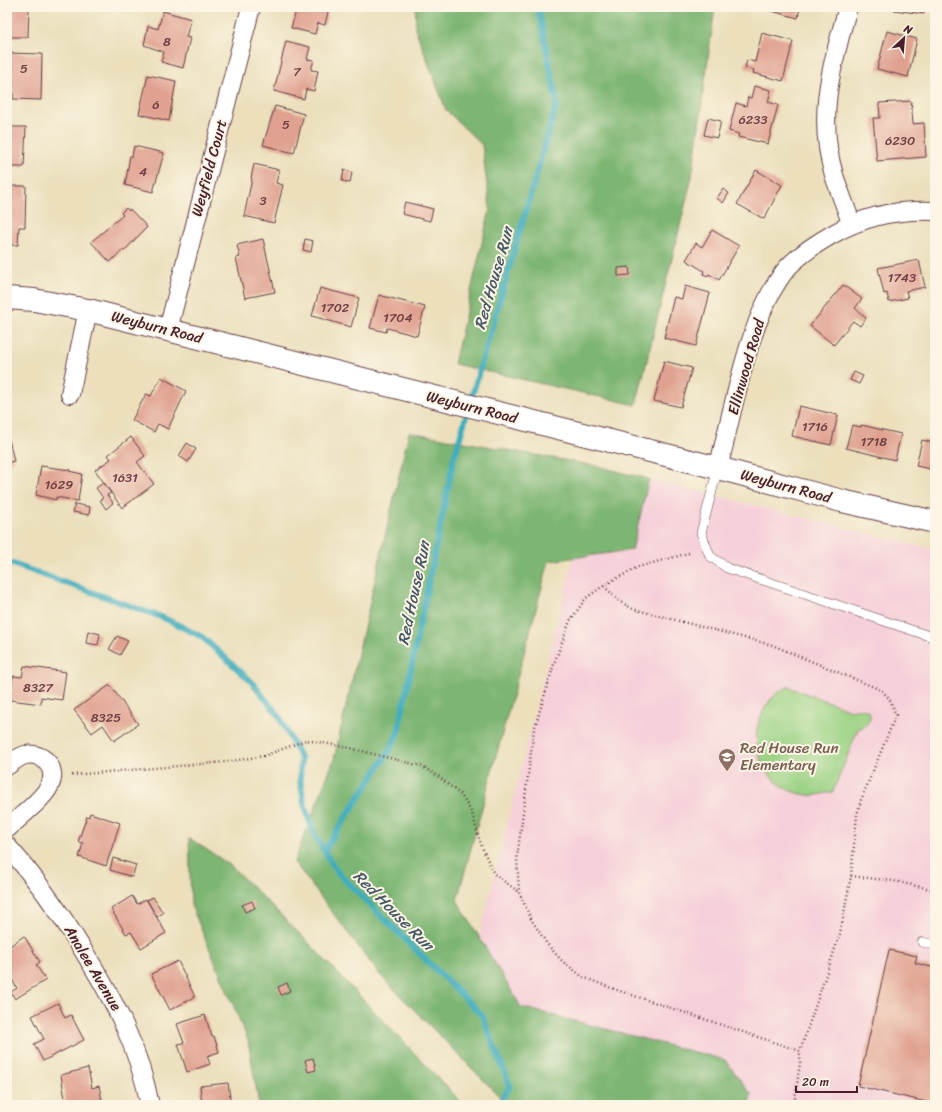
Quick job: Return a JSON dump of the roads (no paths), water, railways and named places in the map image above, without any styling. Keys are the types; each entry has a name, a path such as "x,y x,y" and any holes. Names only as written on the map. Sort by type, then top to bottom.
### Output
{"street":[{"name":"Weyfield Court","path":"168,330 251,7"},
{"path":"848,7 829,75 825,119 833,174 851,224"},
{"name":"Ellinwood Road","path":"718,468 749,346 759,317 769,297 788,268 800,255 851,224 889,213 935,211"},
{"name":"Weyburn Road","path":"7,298 34,300 88,310 718,468 842,501 935,522"},
{"path":"70,394 88,310"},
{"path":"7,766 16,759 26,755 40,756 50,765 53,776 49,787 7,829"},
{"name":"Analee Avenue","path":"7,846 42,888 67,924 116,1006 129,1034 139,1063 150,1105"}],"lane":[{"path":"718,468 701,533 710,556 727,568 935,638"},
{"path":"922,942 935,945"}],"waterway":[{"name":"Red House Run","path":"498,1105 510,1086 482,1015 338,873 324,851 390,750 398,732 454,458 557,103 538,7"},
{"path":"7,562 164,618 202,637 251,681 279,716 301,759 300,779 304,803 312,829 324,851"}],"place":[{"name":"Red House Run Elementary","path":"727,772"}]}
